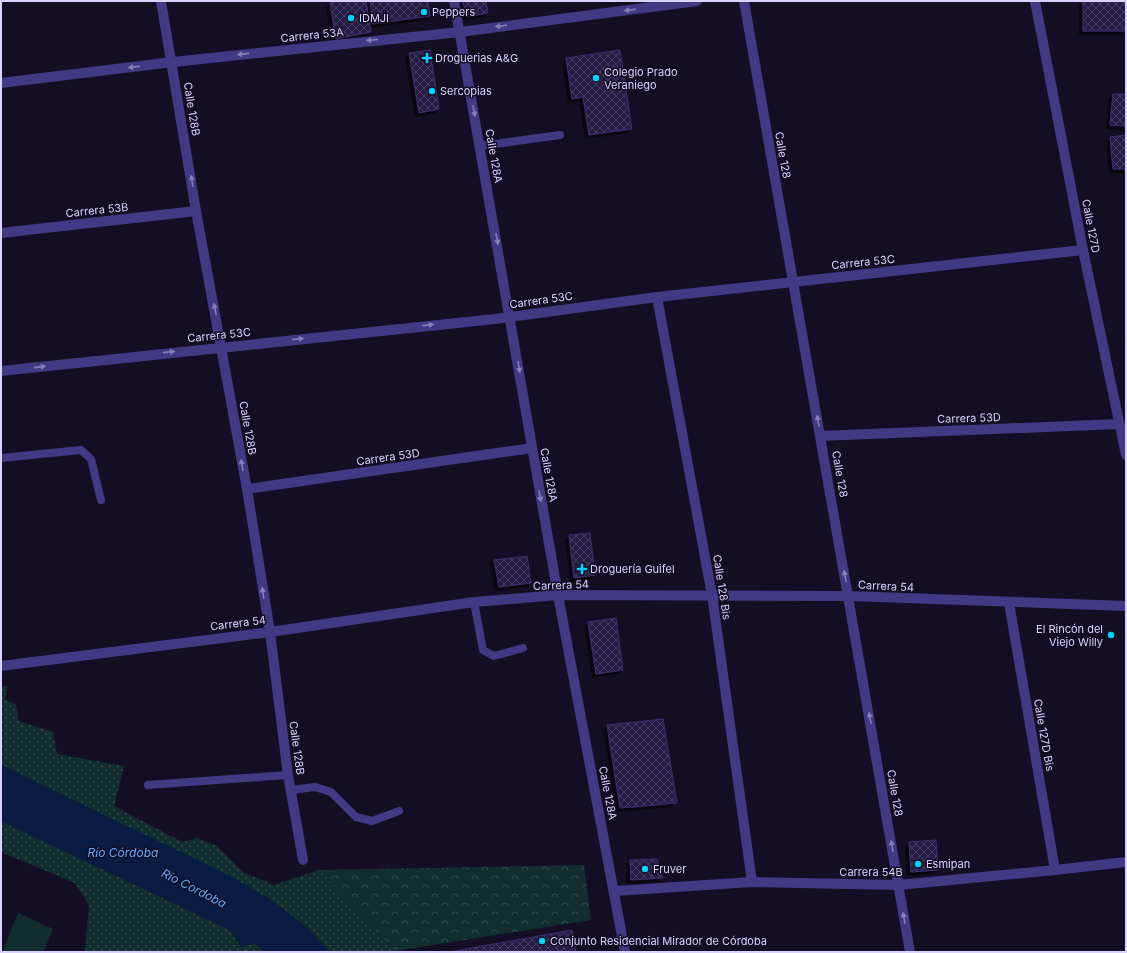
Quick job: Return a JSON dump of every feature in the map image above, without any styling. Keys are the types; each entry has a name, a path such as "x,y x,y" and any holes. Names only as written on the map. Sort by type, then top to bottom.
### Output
{"street":[{"name":"Calle 128B","path":"161,1 173,62 196,211 222,346 247,489 270,632 288,775 303,860"},
{"name":"Calle 128A","path":"454,1 558,595 615,891 625,952"},
{"name":"Carrera 53A","path":"1,84 173,62 460,32 697,1"},
{"name":"Calle 128","path":"744,1 910,952"},
{"name":"Calle 127D","path":"1035,1 1083,250 1126,455"},
{"name":"Carrera 53B","path":"1,233 196,211"},
{"name":"Carrera 53C","path":"1,371 510,316 657,297 1083,250"},
{"name":"Calle 128 Bis","path":"657,297 712,595 752,882"},
{"name":"Carrera 53D","path":"821,436 1119,424"},
{"name":"Carrera 53D","path":"247,489 532,448"},
{"name":"Carrera 54","path":"1,666 270,632 474,602 558,595 849,596 1009,603 1126,606"},
{"name":"Calle 127D Bis","path":"1009,603 1055,870"},
{"name":"Carrera 54B","path":"615,891 752,882 899,885 1126,862"}],"lane":[{"path":"480,146 560,135"},
{"path":"1,458 81,450 92,459 102,500"},
{"path":"474,602 483,650 494,656 523,648"},
{"path":"148,785 288,775"},
{"path":"291,790 315,787 331,792 356,817 372,821 399,811"}],"green space":[{"path":"7,686 5,699 16,705 19,721 53,732 57,754 124,766 114,806 182,842 197,838 217,846 243,872 274,885 319,870 396,952 330,952 312,933 292,916 272,901 250,888 206,864 1,765 1,687"},
{"path":"1,821 230,930 241,947 255,943 264,952 85,952 89,905 75,883 1,852"},
{"path":"584,865 591,920 395,951 319,870"},
{"path":"18,913 53,929 43,952 2,952"}],"water":[{"name":"Río Córdoba","path":"1,765 204,863 249,887 292,916 312,933 330,952 264,952 255,943 241,947 230,930 1,821"}],"building":[{"name":"IDMJI","path":"344,1 366,1 371,32 336,39 330,3"},
{"path":"370,1 428,1 430,16 373,24"},
{"path":"463,1 486,1 488,13 466,17"},
{"path":"1083,1 1126,1 1126,31 1083,31"},
{"path":"430,50 439,109 419,113 409,53"},
{"name":"Colegio Prado Veraniego","path":"620,50 632,129 589,135 583,97 572,99 566,58"},
{"path":"1113,94 1126,94 1126,126 1110,125"},
{"path":"1126,135 1126,169 1113,169 1110,137"},
{"path":"590,533 595,575 574,578 569,535"},
{"path":"527,556 531,583 499,587 494,560"},
{"path":"616,618 623,670 596,674 588,622"},
{"path":"663,719 677,803 620,808 607,725"},
{"path":"936,840 938,870 911,872 909,842"},
{"name":"Fruver","path":"657,859 663,878 631,880 630,860"},
{"name":"Conjunto Residencial Mirador de Córdoba","path":"572,930 576,952 449,952"}],"place":[{"name":"Peppers","path":"424,12"},
{"name":"IDMJI","path":"351,18"},
{"name":"Droguerias A&G","path":"427,58"},
{"name":"Colegio Prado Veraniego","path":"596,78"},
{"name":"Sercopias","path":"432,91"},
{"name":"Droguería Guifel","path":"582,569"},
{"name":"El Rincón del Viejo Willy","path":"1111,635"},
{"name":"Esmipan","path":"918,864"},
{"name":"Fruver","path":"645,869"},
{"name":"Conjunto Residencial Mirador de Córdoba","path":"542,941"}],"water label":[{"name":"Río Cordoba","path":"194,888"}]}
